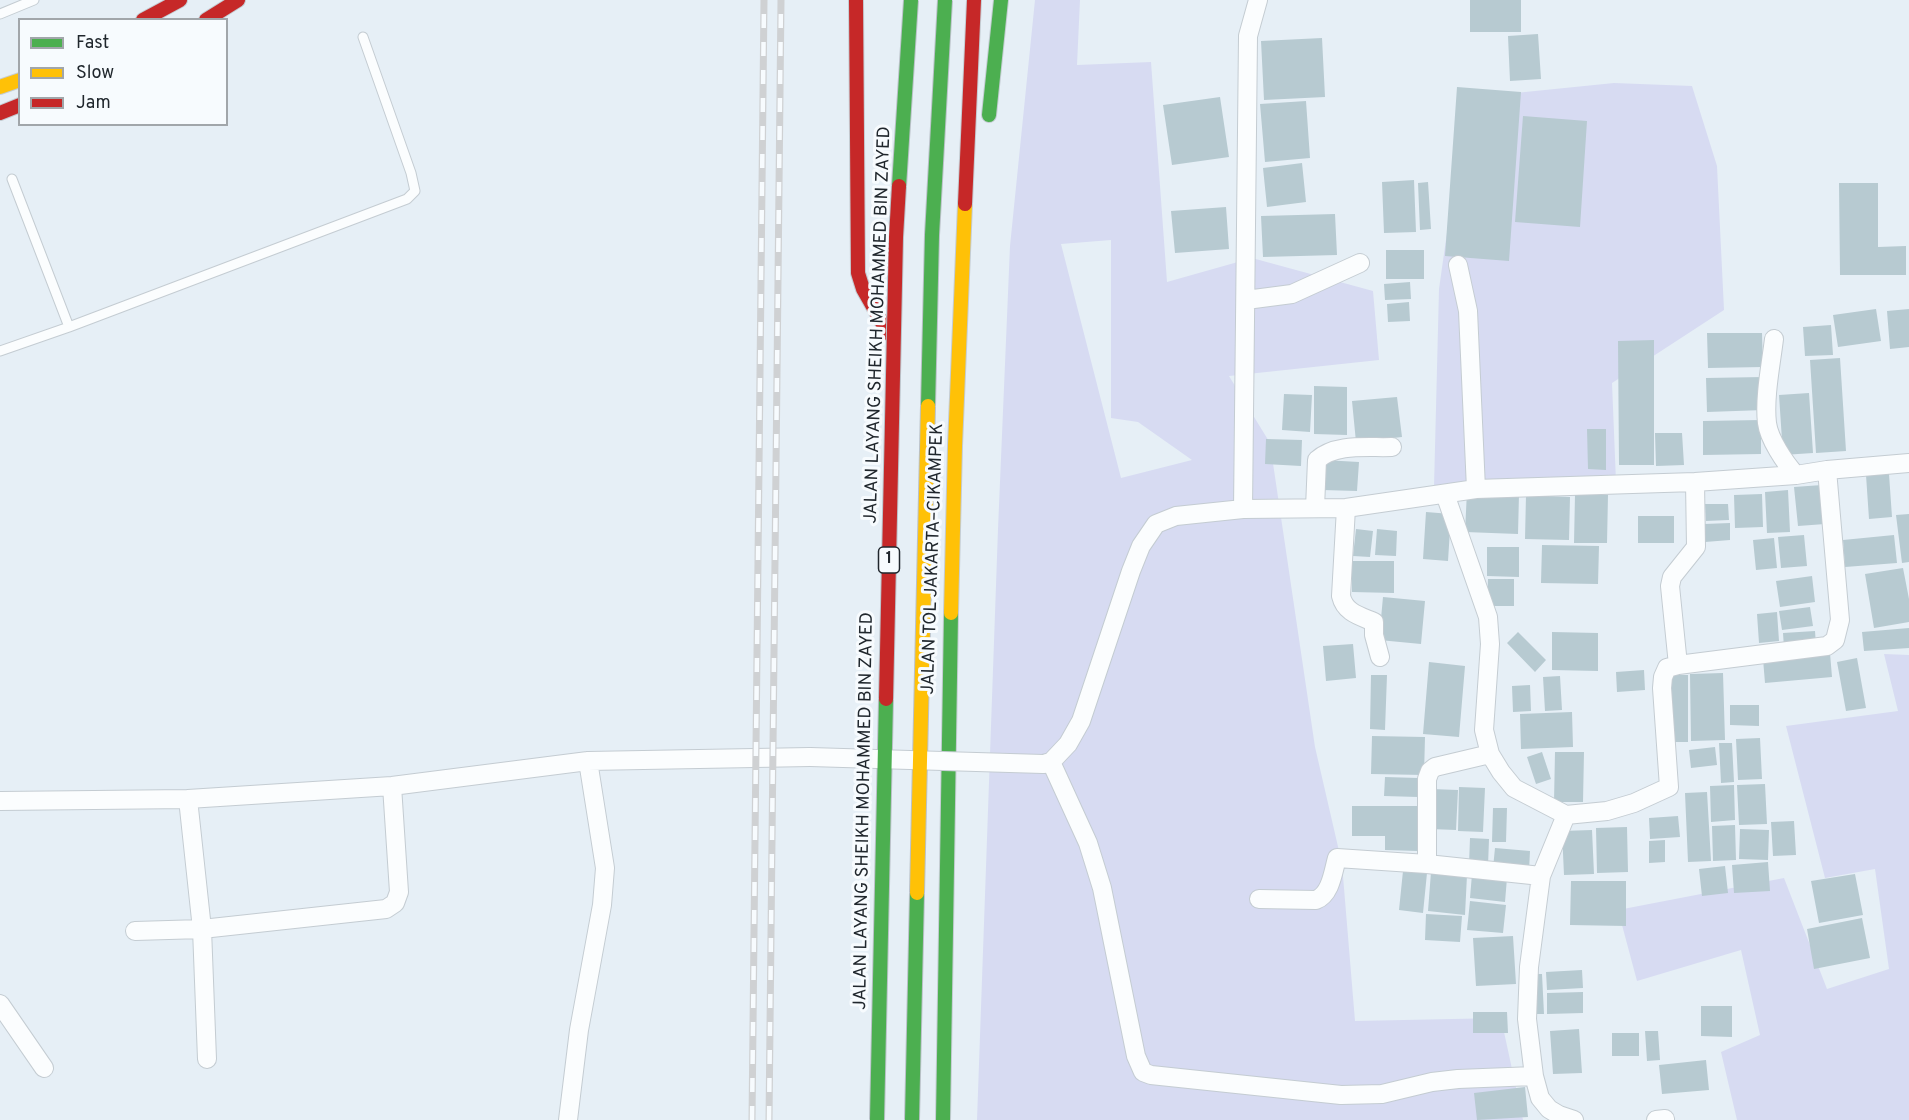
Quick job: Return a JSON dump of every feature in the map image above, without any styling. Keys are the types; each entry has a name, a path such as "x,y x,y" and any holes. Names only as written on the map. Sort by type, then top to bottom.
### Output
{"main road":[{"path":"147,18 180,0"},
{"path":"209,18 238,0"},
{"path":"856,0 858,273 862,289 888,333"},
{"name":"1","path":"871,1120 888,333 904,0"},
{"name":"JALAN LAYANG SHEIKH MOHAMMED BIN ZAYED","path":"877,1120 896,237 911,0"},
{"name":"1","path":"912,1120 932,235 945,0"},
{"name":"JALAN TOL JAKARTA–CIKAMPEK","path":"942,1120 948,711 955,446 974,0"},
{"path":"988,129 1001,0"},
{"path":"0,87 18,81"},
{"path":"0,113 18,106"},
{"path":"955,446 978,223"}],"street":[{"path":"1243,508 1248,36 1258,0"},
{"path":"1246,300 1292,294 1360,263"},
{"path":"1458,265 1468,312 1476,489"},
{"path":"1774,339 1768,379 1767,424 1784,462 1796,475"},
{"path":"1315,508 1317,459 1323,454 1333,449 1392,447"},
{"path":"0,801 188,799 392,786 588,761 810,757 1047,763 1068,744 1081,721 1141,546 1156,524 1176,516 1243,508 1346,508 1476,489 1695,482 1796,475 1909,463"},
{"path":"1445,494 1488,617 1490,644 1484,730 1490,754 1514,788 1566,815 1607,811 1634,803 1669,787 1663,677 1667,668 1827,646 1835,640 1840,620 1827,470"},
{"path":"1678,665 1670,586 1672,577 1696,547 1695,482"},
{"path":"1346,508 1341,596 1343,604 1349,611 1374,622 1374,635 1380,657"},
{"path":"1427,864 1427,778 1430,771 1435,767 1490,754"},
{"path":"568,1120 579,1030 602,905 605,868 588,761"},
{"path":"1047,763 1088,843 1102,888 1136,1056 1143,1072 1165,1077 1341,1095 1382,1094 1432,1082 1458,1079 1534,1076"},
{"path":"135,931 202,929 386,909 395,903 399,892 392,786"},
{"path":"188,799 202,929 207,1059"},
{"path":"1566,815 1541,876 1529,968 1527,1018 1534,1076 1540,1098 1559,1115 1574,1120"},
{"path":"1259,899 1316,900 1321,898 1327,891 1337,858 1427,864 1541,876"},
{"path":"0,1004 44,1068"}],"lane":[{"path":"0,14 34,0"},
{"path":"0,351 407,199 414,190 411,173 363,37"},
{"path":"12,179 69,327"}],"shaded area":[{"path":"1035,0 1080,0 1077,65 1151,62 1167,282 1252,258 1373,291 1379,360 1229,376 1270,443 1315,747 1342,864 1355,1021 1501,1018 1523,1120 977,1120 1010,246","holes":["1111,240 1111,418 1138,422 1192,460 1121,478 1061,244"]},
{"path":"1614,83 1692,86 1717,166 1724,310 1612,383 1616,482 1434,487 1439,289 1466,98"},
{"path":"1884,654 1909,655 1909,1120 1737,1120 1721,1052 1760,1035 1741,950 1637,981 1618,910 1784,878 1827,989 1889,969 1875,869 1825,878 1786,726 1898,711"}],"building":[{"path":"1470,0 1521,0 1521,32 1470,32"},
{"path":"1538,34 1541,79 1510,81 1508,36"},
{"path":"1322,38 1325,97 1264,100 1261,41"},
{"path":"1457,87 1521,92 1509,261 1445,256"},
{"path":"1220,97 1229,157 1172,165 1163,105"},
{"path":"1306,101 1310,158 1265,162 1260,104"},
{"path":"1523,116 1587,121 1580,227 1515,222"},
{"path":"1302,163 1306,202 1267,207 1263,168"},
{"path":"1414,180 1416,232 1384,233 1382,182"},
{"path":"1428,182 1431,229 1420,230 1418,183"},
{"path":"1839,183 1878,183 1878,247 1906,246 1906,275 1840,275"},
{"path":"1226,207 1229,249 1175,253 1171,211"},
{"path":"1335,214 1337,255 1263,257 1261,216"},
{"path":"1386,250 1424,250 1424,279 1386,279"},
{"path":"1410,282 1411,299 1385,300 1384,284"},
{"path":"1409,302 1410,321 1388,322 1387,304"},
{"path":"1876,309 1881,341 1838,347 1833,315"},
{"path":"1909,309 1909,347 1890,349 1887,311"},
{"path":"1831,325 1833,355 1805,356 1803,327"},
{"path":"1707,333 1762,333 1763,367 1708,368"},
{"path":"1654,340 1654,465 1619,465 1618,341"},
{"path":"1840,358 1846,451 1816,453 1810,360"},
{"path":"1763,377 1764,410 1707,412 1706,378"},
{"path":"1314,386 1347,387 1347,435 1314,434"},
{"path":"1809,393 1813,453 1783,455 1779,395"},
{"path":"1284,394 1312,395 1310,432 1282,430"},
{"path":"1397,397 1402,437 1356,442 1352,401"},
{"path":"1761,420 1761,454 1703,455 1703,421"},
{"path":"1587,429 1606,429 1606,470 1588,469"},
{"path":"1655,433 1682,433 1684,465 1656,466"},
{"path":"1266,439 1302,440 1301,466 1265,464"},
{"path":"1323,460 1359,462 1357,491 1322,490"},
{"path":"1889,474 1892,517 1869,519 1866,475"},
{"path":"1822,485 1825,524 1798,526 1794,487"},
{"path":"1788,490 1790,532 1767,533 1765,492"},
{"path":"1467,491 1519,494 1518,534 1465,532"},
{"path":"1762,494 1763,527 1735,528 1734,495"},
{"path":"1526,495 1570,497 1569,540 1525,539"},
{"path":"1575,495 1608,495 1607,543 1574,543"},
{"path":"1705,504 1728,504 1729,520 1706,521"},
{"path":"1426,512 1451,514 1448,561 1423,559"},
{"path":"1909,514 1909,562 1902,563 1896,515"},
{"path":"1638,516 1674,516 1674,543 1638,543"},
{"path":"1730,523 1730,540 1705,542 1704,524"},
{"path":"1356,529 1373,531 1370,557 1353,556"},
{"path":"1377,529 1397,531 1396,556 1375,555"},
{"path":"1804,535 1807,566 1781,568 1778,537"},
{"path":"1894,535 1897,563 1845,567 1843,540"},
{"path":"1774,538 1777,568 1756,570 1753,540"},
{"path":"1542,545 1599,546 1598,584 1541,583"},
{"path":"1487,547 1519,547 1519,577 1487,576"},
{"path":"1352,561 1394,561 1394,593 1352,592"},
{"path":"1903,568 1909,599 1909,622 1874,628 1865,574"},
{"path":"1812,576 1815,602 1780,607 1776,581"},
{"path":"1488,579 1514,579 1514,606 1487,606"},
{"path":"1383,597 1425,601 1421,644 1379,640"},
{"path":"1810,607 1813,626 1782,630 1779,611"},
{"path":"1777,612 1779,641 1759,643 1757,614"},
{"path":"1909,628 1909,648 1864,651 1862,632"},
{"path":"1815,631 1816,645 1784,648 1783,633"},
{"path":"1518,632 1546,660 1535,672 1507,643"},
{"path":"1552,632 1598,633 1598,671 1552,670"},
{"path":"1353,644 1356,678 1326,681 1323,646"},
{"path":"1830,653 1832,677 1765,683 1763,659"},
{"path":"1857,658 1866,708 1846,711 1837,662"},
{"path":"1429,662 1465,666 1459,737 1423,734"},
{"path":"1644,670 1645,690 1617,692 1616,672"},
{"path":"1723,673 1725,740 1691,741 1690,674"},
{"path":"1371,675 1387,675 1385,730 1370,729"},
{"path":"1669,675 1688,675 1688,742 1669,742"},
{"path":"1560,676 1562,710 1545,711 1543,677"},
{"path":"1530,685 1531,711 1513,712 1512,686"},
{"path":"1730,705 1759,705 1759,726 1730,725"},
{"path":"1572,712 1573,747 1521,749 1520,714"},
{"path":"1372,736 1425,737 1424,775 1371,774"},
{"path":"1760,738 1762,779 1738,780 1736,739"},
{"path":"1719,743 1732,743 1734,782 1721,783"},
{"path":"1715,747 1717,765 1691,768 1689,750"},
{"path":"1542,752 1551,779 1536,784 1527,757"},
{"path":"1555,752 1584,752 1583,802 1554,802"},
{"path":"1385,777 1418,778 1418,797 1384,796"},
{"path":"1765,784 1767,824 1739,825 1737,785"},
{"path":"1734,785 1735,820 1711,822 1710,786"},
{"path":"1459,787 1485,788 1483,832 1458,831"},
{"path":"1431,789 1458,790 1456,830 1430,829"},
{"path":"1707,792 1711,861 1688,862 1685,793"},
{"path":"1352,806 1418,806 1418,851 1385,850 1385,836 1352,836"},
{"path":"1493,808 1507,808 1506,842 1492,842"},
{"path":"1678,816 1680,837 1650,839 1649,818"},
{"path":"1794,821 1796,855 1773,856 1771,822"},
{"path":"1735,825 1736,860 1713,861 1712,826"},
{"path":"1627,827 1628,872 1597,873 1596,828"},
{"path":"1740,829 1769,830 1768,860 1739,859"},
{"path":"1592,830 1594,874 1564,875 1562,831"},
{"path":"1470,838 1489,839 1488,866 1469,865"},
{"path":"1665,840 1665,862 1649,863 1649,841"},
{"path":"1495,848 1530,851 1529,871 1493,868"},
{"path":"1768,862 1770,891 1734,893 1732,865"},
{"path":"1725,866 1728,893 1702,896 1699,869"},
{"path":"1403,871 1427,873 1423,913 1399,910"},
{"path":"1431,872 1467,875 1465,915 1428,911"},
{"path":"1472,874 1507,878 1505,902 1470,898"},
{"path":"1855,874 1863,915 1819,923 1811,881"},
{"path":"1571,881 1626,881 1626,926 1570,925"},
{"path":"1470,901 1506,905 1503,933 1467,930"},
{"path":"1426,914 1462,916 1460,942 1425,940"},
{"path":"1862,918 1870,958 1814,969 1807,929"},
{"path":"1513,936 1516,984 1476,986 1473,938"},
{"path":"1582,970 1583,988 1547,990 1546,972"},
{"path":"1532,974 1542,974 1544,1014 1534,1014"},
{"path":"1583,992 1583,1013 1547,1014 1547,993"},
{"path":"1701,1006 1732,1006 1732,1037 1701,1036"},
{"path":"1473,1012 1507,1012 1508,1033 1473,1033"},
{"path":"1579,1029 1582,1073 1553,1074 1550,1031"},
{"path":"1645,1031 1658,1031 1660,1060 1647,1061"},
{"path":"1612,1033 1639,1033 1639,1056 1612,1056"},
{"path":"1706,1060 1709,1090 1662,1094 1659,1065"},
{"path":"1525,1087 1528,1117 1477,1120 1474,1093"}],"railway":[{"path":"752,1120 764,0"},
{"path":"769,1120 781,0"}],"traffic: fast":[{"path":"899,186 911,0"},
{"path":"928,406 932,235 945,0"},
{"path":"989,115 1001,0"},
{"path":"943,1120 951,613"},
{"path":"877,1120 886,699"},
{"path":"912,1120 917,893"}],"traffic: slow":[{"path":"0,87 18,81"},
{"path":"951,613 965,204"},
{"path":"917,893 928,406"}],"traffic: jam":[{"path":"147,18 180,0"},
{"path":"209,18 238,0"},
{"path":"856,0 858,273 863,289 888,333"},
{"path":"965,204 974,0"},
{"path":"0,113 18,106"},
{"path":"886,699 899,186"}]}
